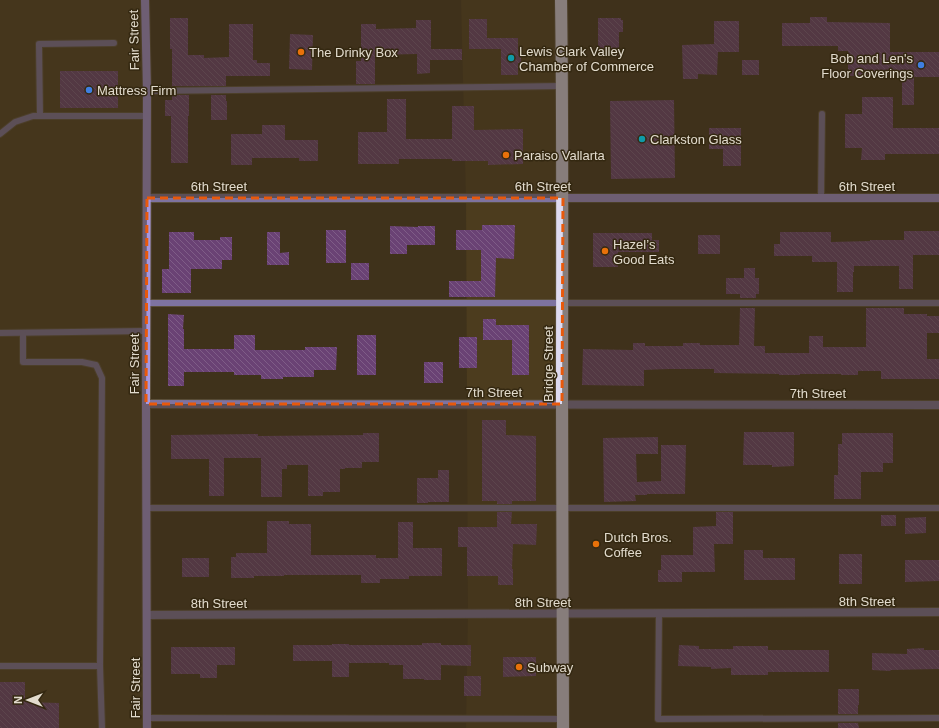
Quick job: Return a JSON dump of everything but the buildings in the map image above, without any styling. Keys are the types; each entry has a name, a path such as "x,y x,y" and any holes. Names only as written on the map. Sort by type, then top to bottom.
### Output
{"highway":[{"name":"Bridge Street","path":"561,0 563,198 563,724"}],"street":[{"name":"Fair Street","path":"145,0 147,91 147,728"},
{"name":"6th Street","path":"147,198 939,198"},
{"name":"7th Street","path":"146,404 939,405"},
{"name":"8th Street","path":"147,615 939,612"}],"lane":[{"path":"40,116 39,44 114,43"},
{"path":"147,91 562,86"},
{"path":"821,198 822,114"},
{"path":"0,134 15,122 33,116 147,116"},
{"path":"146,303 939,303"},
{"path":"0,333 146,331"},
{"path":"23,333 23,362 82,362 96,364 102,378 100,666 102,728"},
{"path":"147,508 939,508"},
{"path":"659,613 658,719 939,718"},
{"path":"0,666 100,666"},
{"path":"147,718 563,724"}],"highlighted area":[{"path":"147,198 563,198 562,404 146,404"}],"shaded area":[{"path":"0,0 145,0 147,728 0,728"},
{"path":"461,0 561,0 563,728 466,728 468,614 466,198"}],"place":[{"name":"The Drinky Box","path":"301,52"},
{"name":"Lewis Clark Valley Chamber of Commerce","path":"511,58"},
{"name":"Bob and Len's Floor Coverings","path":"921,65"},
{"name":"Mattress Firm","path":"89,90"},
{"name":"Clarkston Glass","path":"642,139"},
{"name":"Paraiso Vallarta","path":"506,155"},
{"name":"Hazel’s Good Eats","path":"605,251"},
{"name":"Dutch Bros. Coffee","path":"596,544"},
{"name":"Subway","path":"519,667"}]}
